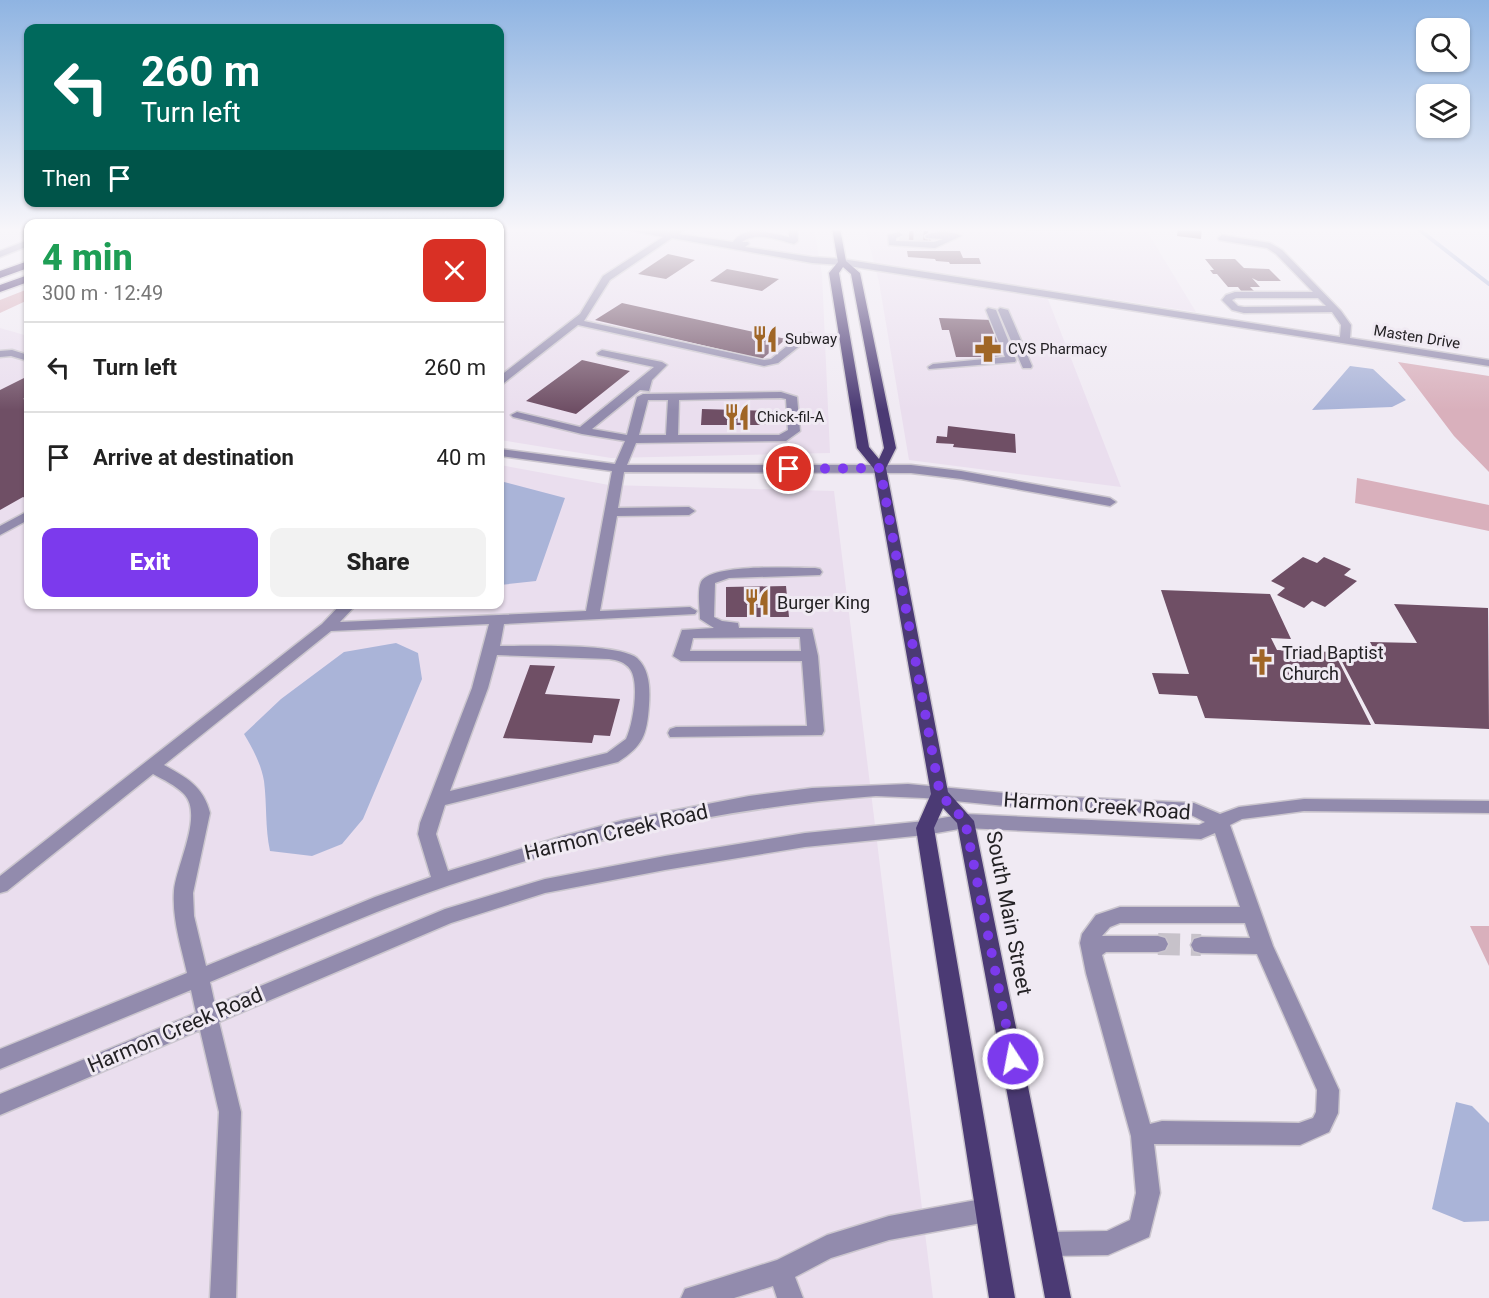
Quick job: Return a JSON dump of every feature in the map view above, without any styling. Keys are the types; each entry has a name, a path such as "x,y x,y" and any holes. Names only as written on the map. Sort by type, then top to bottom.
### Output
{"main road":[{"path":"837,289 863,448 880,468 940,794 924,828 1002,1298"},
{"path":"858,289 890,448 880,468"},
{"name":"South Main Street","path":"940,794 965,821 1059,1298"}],"street":[{"path":"504,378 584,316 600,289"},
{"name":"Masten Drive","path":"1012,289 1489,363"},
{"path":"1315,289 1346,325 1346,341"},
{"path":"1321,295 1235,295 1227,300 1236,308 1244,310 1334,309"},
{"path":"933,367 1005,363 1011,360 991,310"},
{"path":"1003,310 1027,366"},
{"path":"576,322 764,363 774,361 807,335"},
{"path":"0,354 12,353 24,357"},
{"path":"582,431 662,365 602,353"},
{"path":"592,616 619,468 632,439 647,379"},
{"path":"518,415 582,431 632,439 782,439 794,431 790,398 781,395 643,397"},
{"path":"672,440 674,397"},
{"path":"504,453 619,468 880,468 961,475 1110,502"},
{"path":"610,512 689,511"},
{"path":"0,531 24,517"},
{"path":"808,628 719,625 707,619 707,584 710,580 727,574 815,572"},
{"path":"0,885 153,767 327,627 345,609"},
{"path":"327,627 690,611"},
{"path":"441,880 428,834 429,823 480,688 497,620"},
{"path":"808,628 687,633 681,656 810,657"},
{"path":"676,733 816,730 808,628"},
{"path":"438,800 612,758 633,743 639,729 642,698 639,669 626,656 491,650"},
{"path":"153,767 172,776 193,792 200,802 203,814 184,880 182,898 184,916 230,1112 223,1298"},
{"name":"Harmon Creek Road","path":"0,1059 441,880 558,844 630,825 695,812 853,792 893,790 1006,801 1194,809 1220,822"},
{"path":"1142,1136 1162,1132 1300,1134 1321,1125 1327,1113 1328,1090 1263,946 1220,822 1239,813 1304,805 1489,807"},
{"name":"Harmon Creek Road","path":"0,1105 405,932 497,899 545,886 782,843 924,828 965,821 1202,832 1220,822"},
{"path":"1050,1244 1108,1243 1140,1228 1148,1193 1142,1136 1094,963 1090,943 1092,934 1108,917 1131,914 1252,915"},
{"path":"1094,963 1101,944 1158,945"},
{"path":"1201,945 1263,946"},
{"path":"694,1298 781,1270 827,1246 888,1228 987,1210"},
{"path":"781,1270 790,1298"}],"shaded area":[{"path":"504,289 823,289 830,453 611,458 504,441"},
{"path":"880,289 1182,289 1196,312 1044,289 1121,487 909,460"},
{"path":"24,291 24,302 0,313 0,300"},
{"path":"0,328 24,335 24,609 504,609 504,466 609,485 834,491 933,1298 0,1298"},
{"path":"1398,362 1489,376 1489,472 1454,436"},
{"path":"1357,478 1489,505 1489,531 1355,503"},
{"path":"1470,926 1489,926 1489,966"}],"water":[{"path":"1350,366 1373,369 1406,400 1392,407 1312,410"},
{"path":"504,482 565,498 536,581 504,585"},
{"path":"396,643 418,653 422,679 363,819 342,844 312,856 270,851 263,775 244,734 281,699 344,652"},
{"path":"1456,1102 1472,1106 1489,1123 1489,1221 1464,1222 1432,1209"}],"building":[{"path":"1239,289 1252,289 1255,292 1242,292"},
{"path":"622,303 786,339 762,359 595,320"},
{"name":"CVS Pharmacy","path":"939,318 992,320 1006,357 956,357 949,330 942,330"},
{"path":"582,360 630,371 576,414 526,401"},
{"path":"24,378 24,497 0,510 0,390"},
{"name":"Chick-fil-A","path":"702,409 773,411 772,423 701,425"},
{"path":"948,426 1015,434 1016,453 953,447 954,444 936,443 937,436 947,437"},
{"name":"Triad Baptist Church","path":"1303,557 1317,563 1324,557 1351,569 1344,575 1357,581 1325,607 1312,601 1304,608 1277,595 1285,588 1271,581"},
{"name":"Burger King","path":"786,586 789,617 726,617 726,587"},
{"name":"Triad Baptist Church","path":"1161,590 1270,594 1291,639 1271,638 1277,650 1334,652 1371,725 1205,718 1197,696 1159,694 1152,673 1189,674"},
{"name":"Triad Baptist Church","path":"1394,604 1488,608 1489,729 1375,724 1338,654 1377,655 1370,642 1417,643"},
{"path":"530,665 555,666 545,694 620,699 610,736 594,735 592,743 503,738"}],"tunnel":[{"path":"1158,944 1201,945"}],"place":[{"name":"Subway","path":"765,339"},
{"name":"CVS Pharmacy","path":"988,349"},
{"name":"Chick-fil-A","path":"737,417"},
{"name":"Burger King","path":"757,602"},
{"name":"Triad Baptist Church","path":"1262,662"}],"route":[{"path":"789,469 880,468 940,794 965,821 1013,1059"}]}
